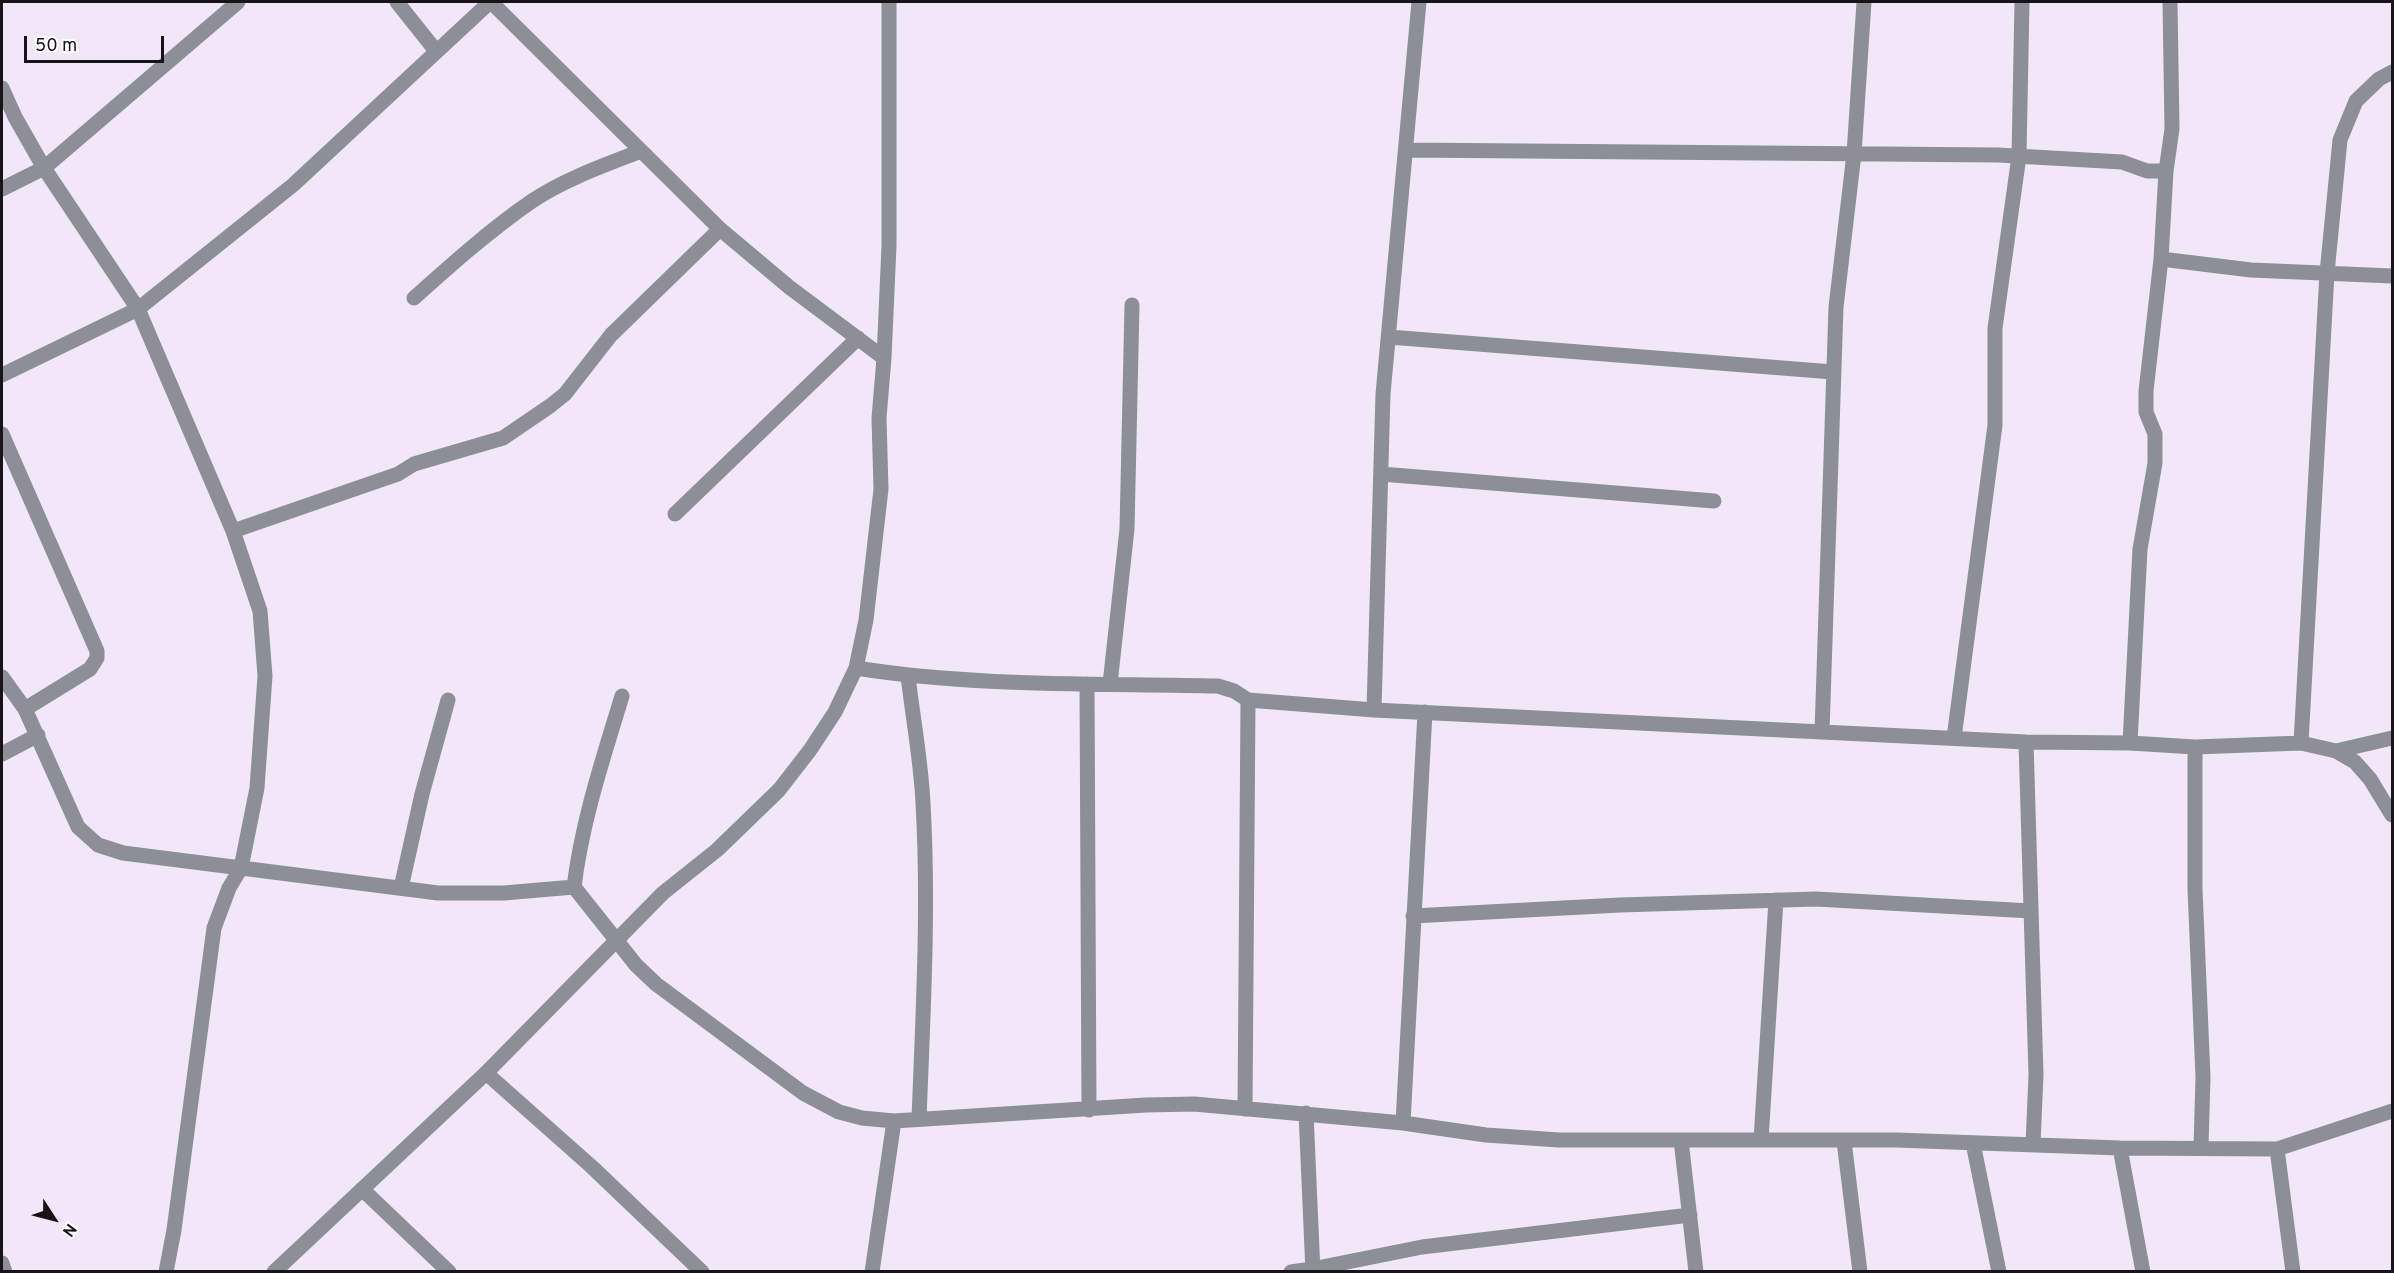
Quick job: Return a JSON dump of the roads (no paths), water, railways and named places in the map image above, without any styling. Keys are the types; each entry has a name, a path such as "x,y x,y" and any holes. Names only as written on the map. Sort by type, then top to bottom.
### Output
{"street":[{"path":"2,189 44,168 238,2"},
{"path":"397,2 436,51"},
{"path":"2,375 138,309 294,185 490,2 720,228 789,287 884,358"},
{"path":"274,1272 486,1073 663,893 717,850 779,790 810,750 835,712 856,668 866,620 881,489 879,418 889,246 889,2"},
{"path":"1374,710 1383,394 1419,2"},
{"path":"1822,732 1836,307 1854,154 1864,2"},
{"path":"1954,738 1995,425 1995,328 2019,156 2022,2"},
{"path":"2130,743 2140,549 2155,463 2155,435 2146,412 2146,391 2161,259 2166,171 2172,129 2170,2"},
{"path":"2301,744 2327,273 2340,140 2356,101 2379,79 2392,72"},
{"path":"2,88 15,117 44,168 138,309 233,531 260,611 266,676 256,788 241,868 229,888 214,928 174,1230 166,1272"},
{"path":"1406,150 2019,156 2121,162 2147,171 2166,171"},
{"path":"414,298 461,255 534,200 586,173 641,151"},
{"path":"233,531 398,474 414,465 503,438 565,394 611,335 720,228"},
{"path":"2161,259 2251,270 2392,276"},
{"path":"1110,684 1127,529 1132,305"},
{"path":"1389,337 1833,372"},
{"path":"675,514 858,338"},
{"path":"2,434 97,651 97,658 90,669 25,709"},
{"path":"1381,474 1714,501"},
{"path":"856,668 908,676 1087,684 1218,686 1234,691 1248,700 1374,710 2026,742 2130,743 2196,747 2301,744 2336,751 2355,762 2370,779 2392,815"},
{"path":"2,676 25,709 78,827 98,845 123,853 438,893 504,893 574,887"},
{"path":"908,676 923,802 925,868 926,931 919,1119"},
{"path":"1087,684 1089,1110"},
{"path":"622,696 589,802 578,850 574,887 636,965 656,984 803,1094 839,1112 861,1118 894,1121 1194,1104 1403,1123 1486,1135 1549,1139 1896,1140 2120,1148 2277,1149 2392,1111"},
{"path":"401,888 422,794 448,700"},
{"path":"1245,1109 1248,700"},
{"path":"1403,1123 1425,712"},
{"path":"2,754 38,735"},
{"path":"2336,751 2392,738"},
{"path":"2026,742 2036,1075 2033,1144"},
{"path":"2196,747 2195,890 2203,1077 2201,1147"},
{"path":"1413,916 1816,898 2031,911"},
{"path":"1761,1140 1776,900"},
{"path":"486,1073 592,1167 702,1272"},
{"path":"1306,1113 1312,1270"},
{"path":"872,1272 894,1121"},
{"path":"1681,1140 1696,1272"},
{"path":"1844,1141 1860,1272"},
{"path":"1973,1143 1999,1272"},
{"path":"2120,1148 2143,1272"},
{"path":"2277,1149 2293,1272"},
{"path":"362,1189 450,1272"},
{"path":"1291,1272 1312,1270 1422,1247 1690,1215"},
{"path":"2,1263 5,1272"}]}
